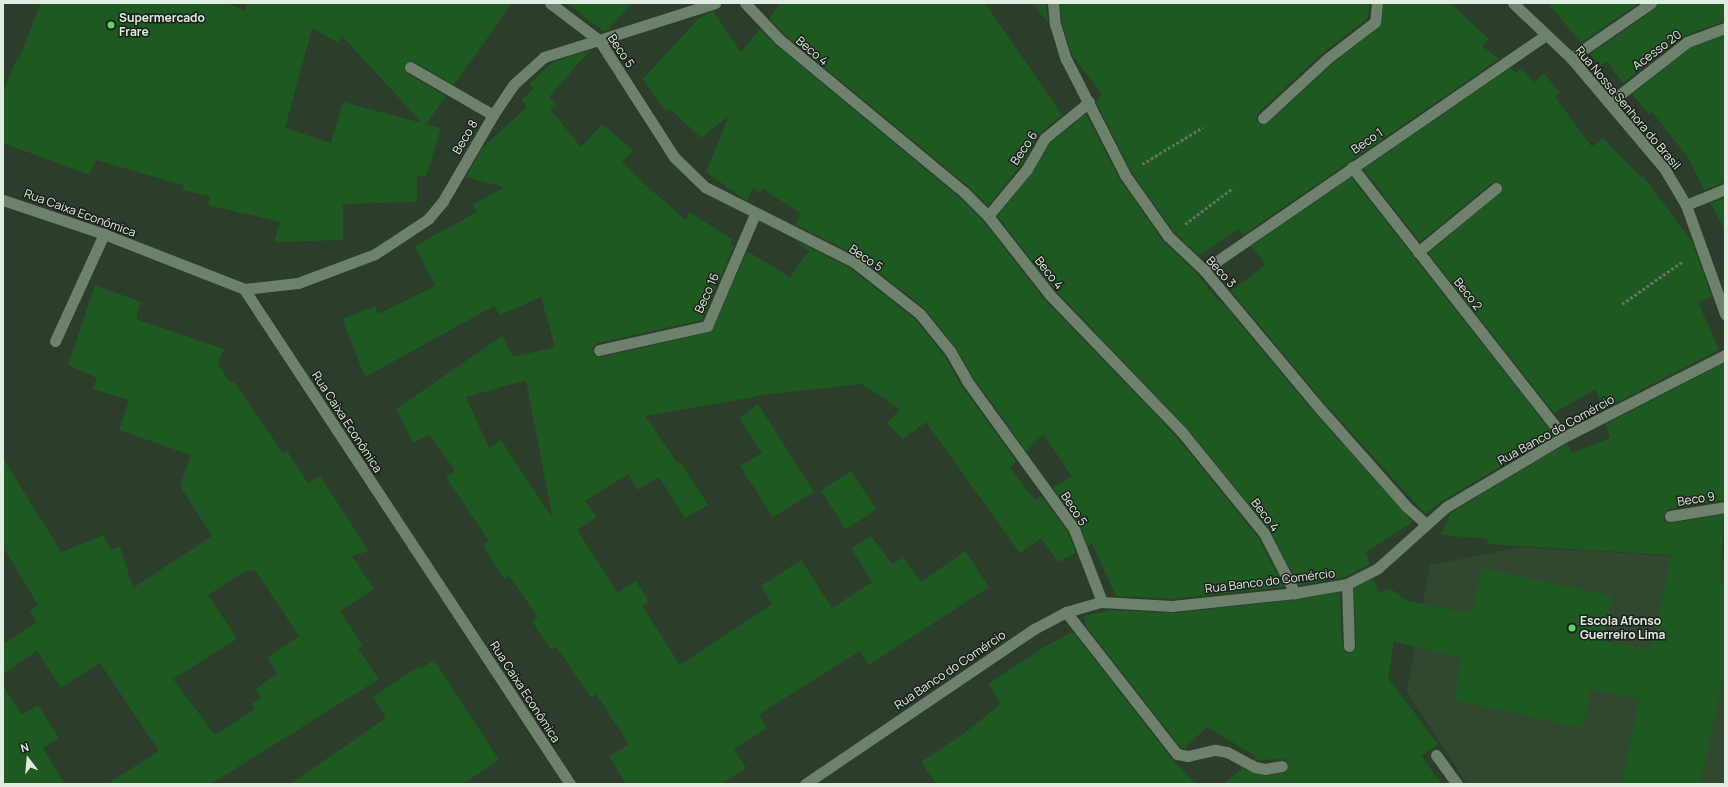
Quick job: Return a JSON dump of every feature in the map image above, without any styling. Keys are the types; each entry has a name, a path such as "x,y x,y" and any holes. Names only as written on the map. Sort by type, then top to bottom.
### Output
{"street":[{"name":"Beco 5","path":"550,3 599,40 674,157 705,187 854,262 920,314 950,351 967,381 1074,529 1102,602"},
{"name":"Beco 8","path":"244,289 298,283 375,254 428,219 443,201 492,115 514,84 544,57 715,3"},
{"name":"Beco 4","path":"745,3 779,40 959,188 988,216 1050,295 1181,431 1264,533 1295,593"},
{"name":"Beco 3","path":"1053,3 1055,24 1066,59 1125,175 1168,236 1204,270 1322,411 1407,507 1426,524"},
{"path":"1262,118 1328,58 1375,22 1377,3"},
{"name":"Rua Nossa Senhora do Brasil","path":"1513,3 1571,58 1664,168 1686,205 1725,314"},
{"path":"1571,58 1651,3"},
{"name":"Acesso 20","path":"1610,103 1681,46 1725,28"},
{"name":"Beco 1","path":"1204,270 1546,35"},
{"path":"410,67 492,115"},
{"name":"Beco 6","path":"988,216 1027,169 1045,138 1089,102"},
{"name":"Beco 2","path":"1352,167 1564,437"},
{"path":"1418,252 1496,188"},
{"path":"1686,205 1725,189"},
{"name":"Rua Caixa Econômica","path":"3,200 104,234 244,289 570,784"},
{"name":"Beco 16","path":"599,350 707,326 756,214"},
{"path":"55,341 104,234"},
{"name":"Rua Banco do Comércio","path":"805,784 1034,629 1066,612 1102,602 1172,606 1295,593 1347,584 1378,568 1446,507 1564,437 1725,355"},
{"name":"Beco 9","path":"1670,516 1725,507"},
{"path":"1347,584 1349,646"},
{"path":"1066,612 1176,754 1188,756 1215,750 1227,752 1255,767 1265,769 1282,766"},
{"path":"1436,755 1456,784"}],"path":[{"path":"1125,175 1203,126"},
{"path":"1168,236 1233,188"},
{"path":"1622,304 1702,248"}],"shaded area":[{"name":"Escola Afonso Guerreiro Lima","path":"1522,547 1725,559 1725,784 1467,784 1407,691 1430,565"}],"building":[{"path":"41,3 226,3 245,11 247,3 512,3 454,85 413,61 404,64 406,73 446,96 426,124 441,128 426,177 417,175 417,202 343,204 343,240 274,242 280,222 208,205 210,196 182,190 183,185 96,160 90,175 3,143 3,91 17,58 19,59","holes":["312,28 338,43 342,36 422,123 343,102 331,143 285,128"]},
{"path":"567,3 632,3 608,30 603,31"},
{"path":"781,3 985,3 1062,115 1039,134 1021,165 988,206 969,187 784,34 769,18"},
{"path":"1033,3 1046,3 1048,23"},
{"path":"1060,3 1370,3 1368,18 1323,53 1258,113 1256,120 1261,125 1268,123 1333,63 1379,27 1384,3 1450,3 1489,39 1482,46 1499,59 1243,235 1238,229 1199,256 1173,231 1131,171 1096,102 1102,94 1072,55 1062,23"},
{"path":"1548,3 1639,3 1581,43"},
{"path":"1658,3 1725,3 1725,21 1683,36 1623,83 1607,61 1600,66 1590,54 1655,9"},
{"path":"713,11 741,52 760,29 775,44 959,197 983,221 1045,300 1176,436 1258,537 1284,587 1172,599 1116,596 1092,544 1088,546 1080,525 1053,488 1072,476 1043,434 1026,451 973,377 955,347 925,309 858,256 796,225 800,213 763,189 760,192 753,187 747,201 706,172 729,116 701,138 670,109 666,112 643,79 699,18"},
{"path":"1725,35 1725,182 1704,190 1687,156 1652,112 1649,114 1632,94 1690,48"},
{"path":"590,50 549,97 556,105 550,109 581,147 602,124 633,150 622,162 642,182 686,220 689,212 732,239 730,245 734,246 702,320 597,343 592,348 594,355 601,357 711,332 747,251 790,277 809,251 793,239 850,268 915,319 944,355 961,385 1016,461 1010,468 1035,500 1041,496 1068,532 1076,553 1058,562 1041,538 1020,553 926,422 903,439 887,423 900,409 862,384 753,396 754,397 645,416 678,464 680,462 708,505 685,518 659,477 638,490 628,474 585,501 597,517 577,530 618,593 636,581 649,602 642,606 680,665 772,604 761,586 801,560 832,608 872,582 851,548 871,536 892,564 903,558 921,582 965,551 989,587 869,665 860,651 759,714 767,728 734,749 746,768 722,784 626,784 609,756 629,744 596,694 591,698 556,647 551,650 532,621 538,617 509,576 504,579 483,546 489,541 446,477 455,471 430,435 413,443 396,409 502,336 513,357 555,347 541,297 500,315 494,306 365,377 342,319 375,306 378,314 435,286 415,246 477,212 473,205 504,187 466,177 483,147 527,107 521,100 534,89 529,84 553,62","holes":["526,380 553,519 501,440 489,448 466,397"]},
{"path":"1510,68 1516,73 1521,68 1534,82 1544,73 1560,93 1555,97 1592,147 1603,138 1642,178 1643,176 1692,242 1712,297 1698,302 1719,350 1602,410 1596,389 1554,413 1428,253 1500,193 1503,187 1501,183 1492,183 1420,242 1363,169"},
{"path":"1086,114 1119,178 1162,240 1197,273 1218,301 1220,300 1317,416 1413,522 1366,552 1370,564 1345,577 1299,585 1269,529 1186,427 1055,290 997,216 1032,173 1050,143"},
{"path":"1351,177 1554,435 1442,501 1425,514 1327,406 1231,291 1266,264 1251,246"},
{"path":"1725,197 1725,230 1710,203"},
{"path":"95,285 141,302 136,319 224,349 218,364 229,381 235,383 283,453 287,451 308,483 320,476 369,551 352,556 374,589 340,611 363,646 358,649 379,679 211,784 107,784 159,751 100,663 61,688 37,651 3,674 3,644 37,622 30,611 38,605 3,547 3,458 61,552 104,535 110,550 120,547 133,588 212,536 180,486 191,455 119,430 129,400 93,389 97,378 68,365","holes":["248,570 250,573 255,570 299,636 267,658 277,673 256,689 261,698 252,704 255,709 215,735 173,679 237,639 208,595"]},
{"path":"1724,363 1725,500 1669,509 1663,517 1665,521 1671,523 1724,514 1720,578 1725,579 1725,670 1700,784 1621,784 1639,699 1591,689 1583,728 1453,700 1462,658 1394,642 1388,678 1438,744 1421,756 1442,784 1223,784 1243,768 1266,776 1286,772 1289,764 1284,759 1254,759 1257,757 1207,727 1185,748 1181,748 1086,626 1084,616 1112,610 1173,613 1296,600 1340,592 1342,646 1345,652 1350,653 1356,646 1354,588 1374,578 1379,592 1391,589 1407,601 1472,613 1481,568 1613,596 1603,640 1651,650 1671,555 1487,544 1488,539 1441,535 1450,513 1567,443 1572,453 1610,438 1606,424"},
{"path":"758,404 814,492 773,517 740,466 762,453 739,418"},
{"path":"851,471 876,510 846,529 821,491"},
{"path":"1073,632 1171,758 1196,784 936,784 921,762 966,732 1001,704 988,684 1044,647"},
{"path":"434,660 499,760 463,784 290,784 386,718 373,697 419,666 421,669"},
{"path":"3,685 22,715 38,705 59,738 43,748 65,784 3,784"}],"place":[{"name":"Supermercado Frare","path":"111,25"},
{"name":"Escola Afonso Guerreiro Lima","path":"1572,628"}]}
